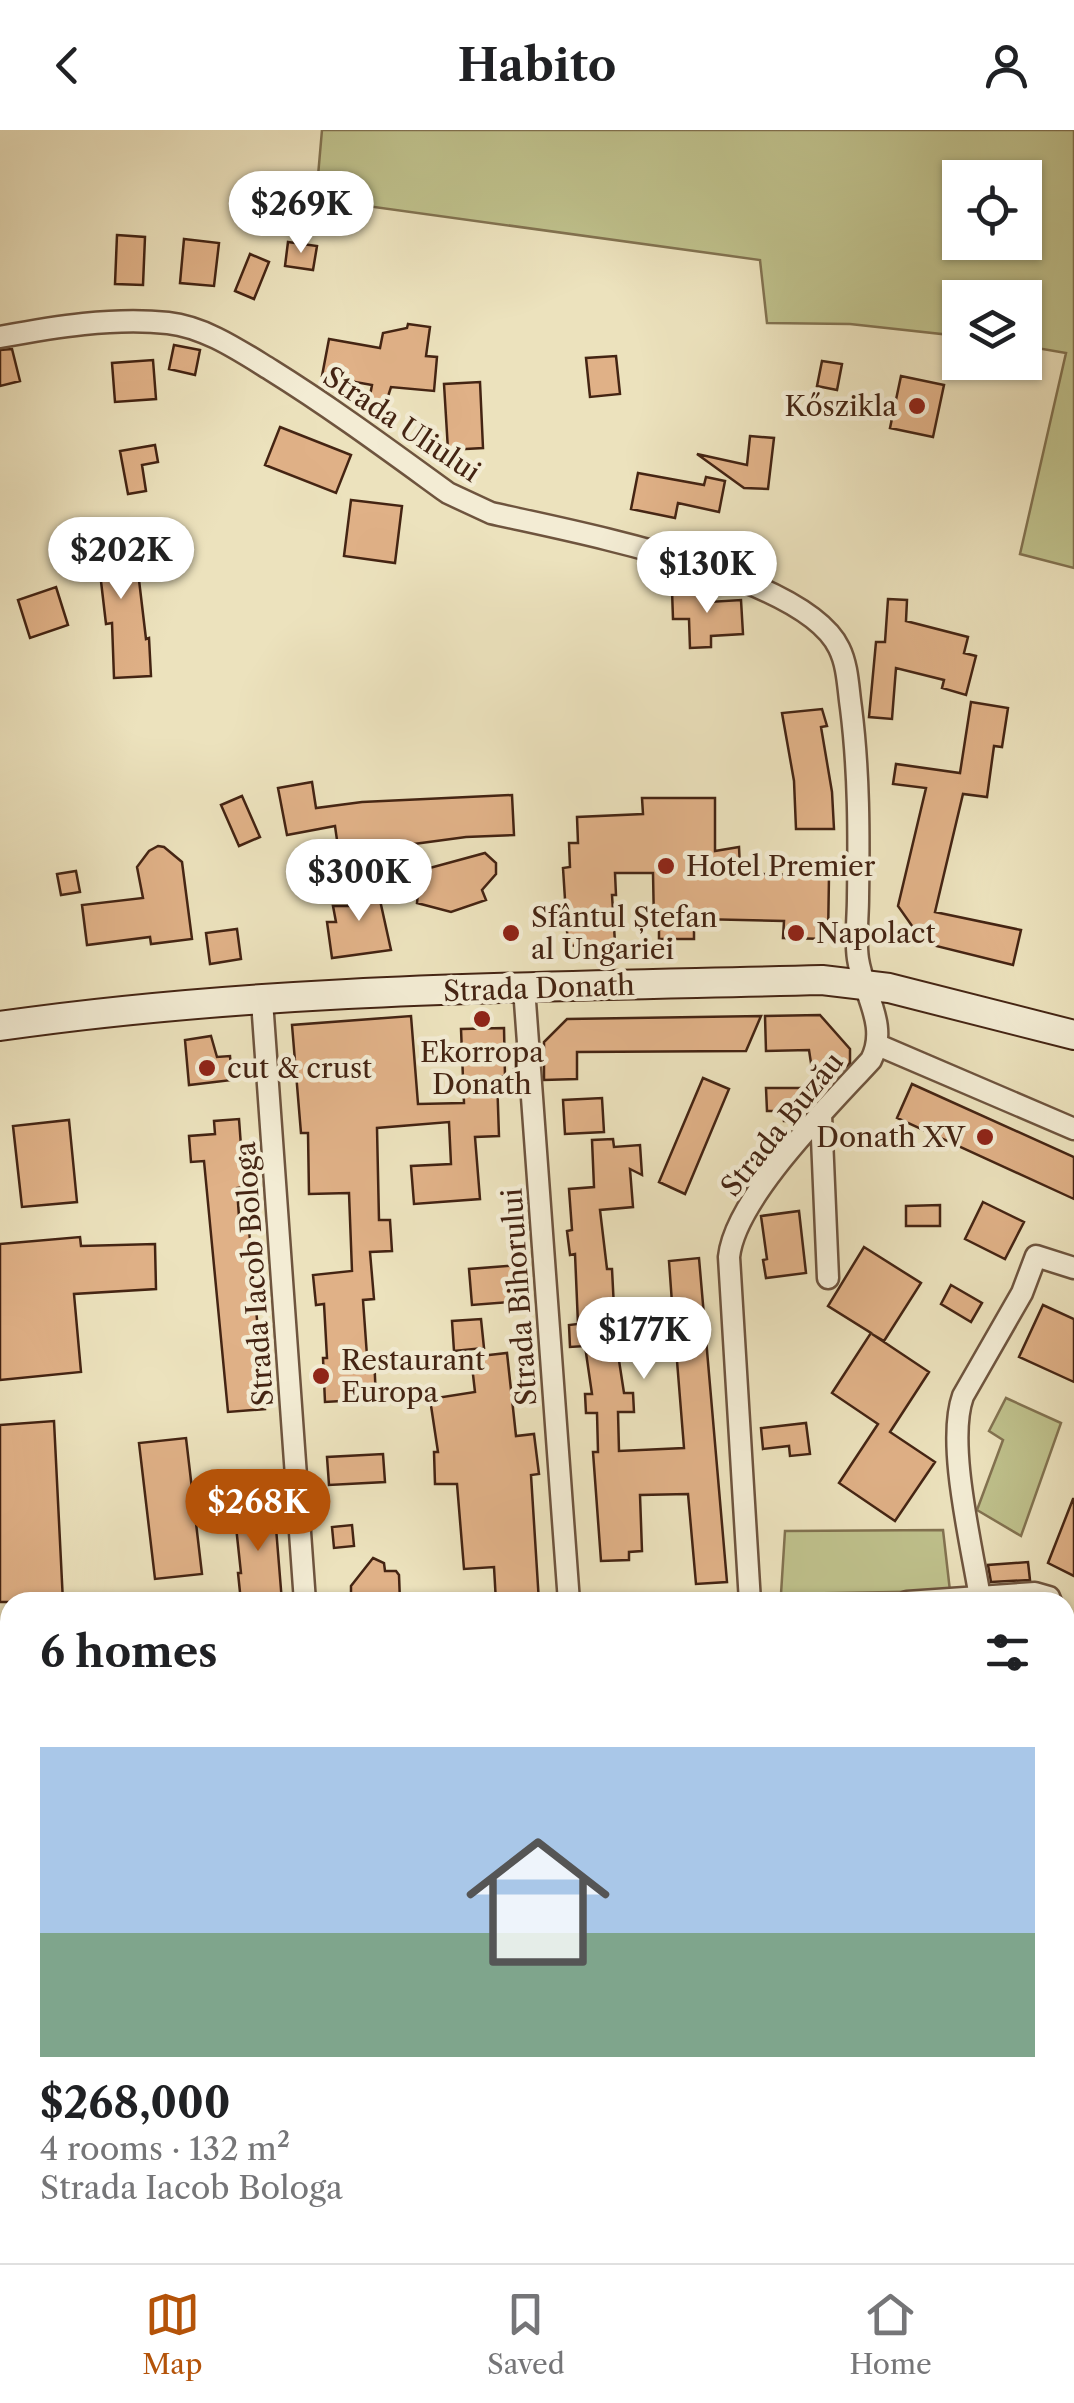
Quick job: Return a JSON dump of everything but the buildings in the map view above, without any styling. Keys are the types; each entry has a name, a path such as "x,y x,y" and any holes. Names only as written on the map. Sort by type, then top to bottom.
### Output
{"main road":[{"name":"Strada Donath","path":"0,1026 65,1017 391,992 822,980 862,984 1074,1034"}],"street":[{"name":"Strada Uliului","path":"0,337 125,321 171,323 204,333 315,397 469,504 491,513 682,558 736,578 818,622 840,649 846,668 858,812 857,952 862,984"},
{"name":"Strada Buzău","path":"749,1592 729,1258 731,1238 756,1194 878,1046 875,1015 862,984"},
{"name":"Strada Bihorului","path":"524,988 568,1592"},
{"name":"Strada Iacob Bologa","path":"262,1001 304,1592"},
{"path":"878,1046 1074,1129"},
{"path":"821,1115 828,1278"},
{"path":"979,1592 960,1473 957,1412 962,1396 1022,1293 1036,1256 1074,1268"}],"green space":[{"path":"322,130 1074,130 1074,568 1020,554 1066,353 1042,349 1042,280 942,280 942,334 850,324 767,323 760,260 316,199"},
{"path":"1006,1398 1061,1423 1021,1536 977,1510 1003,1440 989,1431"},
{"path":"943,1530 950,1591 781,1592 785,1531"}],"place":[{"name":"Kőszikla","path":"917,406"},
{"name":"Hotel Premier","path":"666,866"},
{"name":"Sfântul Ștefan al Ungariei","path":"511,933"},
{"name":"Napolact","path":"796,933"},
{"name":"Ekorropa Donath","path":"482,1019"},
{"name":"cut & crust","path":"207,1068"},
{"name":"Donath XV","path":"985,1137"},
{"name":"Restaurant Europa","path":"321,1376"}]}
